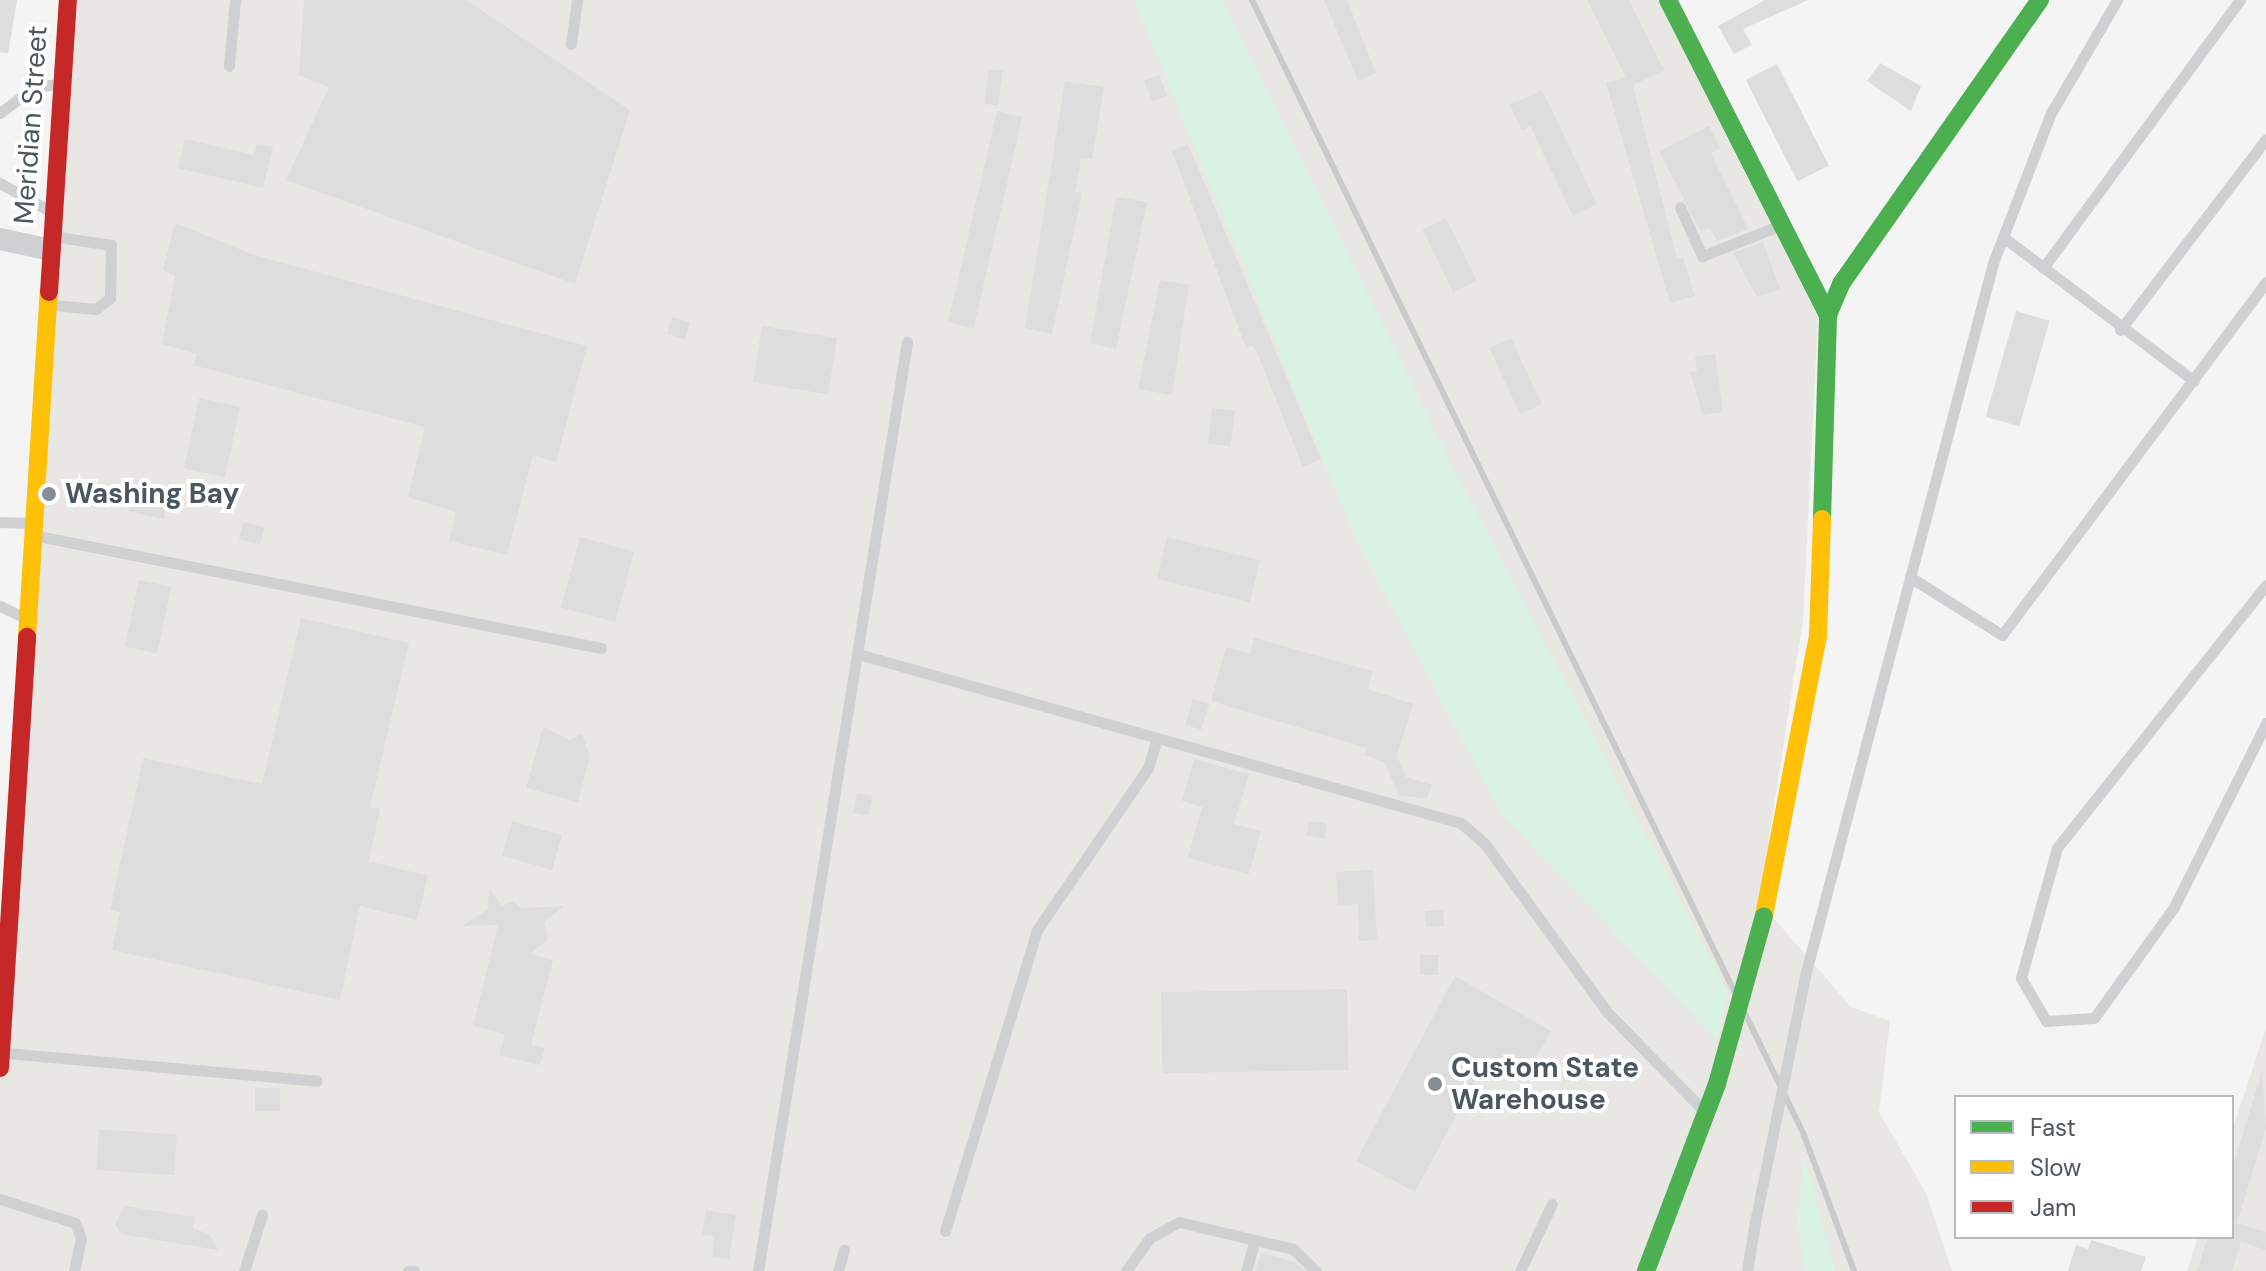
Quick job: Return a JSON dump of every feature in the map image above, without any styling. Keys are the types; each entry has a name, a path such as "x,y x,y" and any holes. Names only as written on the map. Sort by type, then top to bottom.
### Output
{"main road":[{"name":"Meridian Street","path":"0,1068 6,879 32,620 51,243 68,0"},
{"path":"1668,0 1828,315"},
{"path":"1646,1271 1717,1084 1764,916 1818,635 1828,315 1841,284 2035,2"}],"street":[{"path":"0,239 51,243"}],"lane":[{"path":"229,66 235,0"},
{"path":"571,44 577,0"},
{"path":"1747,1271 1806,972 2003,237 2051,113 2117,0"},
{"path":"2043,268 2240,0"},
{"path":"0,113 34,87 62,84"},
{"path":"2120,330 2266,139"},
{"path":"0,183 53,213"},
{"path":"1680,207 1702,256 1782,225"},
{"path":"2003,237 2120,330 2194,381"},
{"path":"48,304 104,307 114,252 103,239 51,243"},
{"path":"1910,577 2002,635 2266,282"},
{"path":"758,1271 907,342"},
{"path":"0,522 601,648"},
{"path":"2266,585 2057,848 2021,978 2046,1021 2094,1018 2174,907 2266,723"},
{"path":"0,606 32,620"},
{"path":"858,654 1156,741 1461,823 1485,844 1607,1012 1707,1113"},
{"path":"945,1231 1037,930 1148,768 1156,741"},
{"path":"1,1053 317,1081"},
{"path":"0,1199 75,1223 81,1238 74,1271"},
{"path":"1520,1271 1552,1204"},
{"path":"244,1271 262,1215"},
{"path":"1126,1271 1150,1238 1179,1222 1293,1249 1316,1271"},
{"path":"1246,1271 1255,1240"},
{"path":"838,1271 844,1250"},
{"path":"408,1271 414,1271"}],"shaded area":[{"path":"64,0 1658,0 1818,318 1803,620 1759,901 1851,1007 1890,1021 1879,1112 1926,1193 1952,1271 0,1271 0,990"},
{"path":"2266,1028 2266,1271 2187,1271 2197,1239 2234,1239 2234,1125"}],"green space":[{"path":"1134,0 1222,0 1458,477 1728,992 1717,1040 1502,815 1355,538"},
{"path":"1804,1156 1835,1271 1806,1271 1797,1226"}],"building":[{"path":"0,0 17,0 8,53 0,52"},
{"path":"304,0 466,0 630,110 575,284 286,180 329,87 299,75"},
{"path":"1324,0 1347,0 1376,73 1358,81"},
{"path":"1587,0 1629,0 1664,70 1633,85 1677,259 1683,257 1695,296 1670,303 1606,83 1626,78"},
{"path":"1765,0 1808,0 1743,29 1752,45 1734,54 1718,26"},
{"path":"1880,63 1921,86 1911,111 1867,81"},
{"path":"1777,64 1829,166 1798,181 1746,80"},
{"path":"989,69 1003,71 998,106 984,104"},
{"path":"1159,75 1167,95 1152,101 1144,81"},
{"path":"1065,81 1104,87 1092,159 1081,158 1075,192 1082,193 1052,334 1025,328"},
{"path":"1542,90 1597,204 1573,216 1530,126 1522,130 1510,105"},
{"path":"997,111 1022,117 974,328 948,322"},
{"path":"1709,126 1720,148 1711,153 1748,229 1717,241 1710,228 1701,232 1659,151"},
{"path":"185,139 254,155 257,144 273,147 263,188 178,168"},
{"path":"1188,144 1321,459 1303,467 1259,357 1253,345 1246,348 1172,151"},
{"path":"1116,197 1147,202 1116,349 1090,343"},
{"path":"1446,218 1477,281 1453,292 1423,229"},
{"path":"175,223 254,255 587,346 556,462 533,455 507,555 449,541 456,512 408,497 425,427 193,365 197,354 162,344 175,276 163,270"},
{"path":"1763,242 1780,289 1757,297 1733,253"},
{"path":"1160,280 1189,285 1172,395 1138,389"},
{"path":"2016,311 2050,321 2019,426 1986,417"},
{"path":"672,317 690,322 685,340 667,334"},
{"path":"762,326 837,338 828,394 753,382"},
{"path":"1511,338 1542,404 1520,414 1489,348"},
{"path":"1715,354 1723,412 1703,415 1690,372 1697,371 1695,357"},
{"path":"199,398 240,407 225,477 184,468"},
{"path":"1212,408 1235,411 1230,447 1208,444"},
{"path":"136,480 171,488 164,519 129,511"},
{"path":"243,522 264,527 260,544 239,540"},
{"path":"580,537 634,551 615,622 561,608"},
{"path":"1167,537 1260,560 1250,602 1157,579"},
{"path":"139,580 171,587 157,653 125,647"},
{"path":"301,618 409,643 370,807 380,809 369,861 428,876 417,920 360,906 340,1000 112,950 120,912 110,910 143,758 262,784"},
{"path":"1254,638 1373,671 1368,689 1413,704 1397,756 1406,777 1432,785 1427,799 1399,795 1384,762 1364,755 1367,748 1211,701 1226,647 1250,654"},
{"path":"1193,699 1209,704 1201,730 1185,725"},
{"path":"543,727 569,740 582,734 590,756 578,802 526,788"},
{"path":"1194,759 1249,774 1234,824 1261,831 1249,874 1188,858 1202,807 1182,801"},
{"path":"857,793 873,796 869,816 853,813"},
{"path":"512,821 562,835 552,870 502,856"},
{"path":"1309,821 1327,824 1324,839 1307,836"},
{"path":"1373,870 1377,940 1359,941 1358,904 1338,905 1336,872"},
{"path":"489,888 502,906 513,901 521,908 564,906 544,922 548,939 530,954 553,960 531,1045 545,1048 540,1065 499,1055 505,1034 473,1026 498,925 462,926 488,909"},
{"path":"1443,910 1444,926 1426,927 1425,911"},
{"path":"1420,955 1438,955 1438,975 1420,975"},
{"name":"Custom State Warehouse","path":"1455,976 1551,1031 1523,1081 1486,1060 1415,1192 1356,1161"},
{"path":"1347,989 1348,1070 1162,1073 1161,992"},
{"path":"2262,1071 2266,1128 2237,1223 2266,1232 2266,1250 2241,1242 2232,1271 2197,1271 2207,1239 2234,1239 2234,1163"},
{"path":"255,1088 280,1088 280,1111 255,1111"},
{"path":"99,1129 177,1134 174,1175 96,1170"},
{"path":"125,1206 195,1217 193,1228 209,1234 218,1250 121,1234 115,1224"},
{"path":"706,1210 736,1215 729,1259 712,1257 714,1236 702,1235"},
{"path":"2091,1240 2146,1257 2141,1271 2068,1271 2076,1245 2088,1249"},
{"path":"1261,1252 1294,1262 1304,1271 1255,1271"}],"railway":[{"path":"1252,0 1804,1135 1854,1271"}],"traffic: fast":[{"path":"1668,0 1828,315"},
{"path":"1822,519 1828,315 1841,284 2040,0"},
{"path":"1717,1084 1764,916"},
{"path":"1646,1271 1717,1084"}],"traffic: slow":[{"path":"27,637 49,292"},
{"path":"1764,916 1818,635 1822,519"}],"traffic: jam":[{"path":"49,292 68,0"},
{"path":"0,1068 27,637"}],"place":[{"name":"Washing Bay","path":"49,494"},
{"name":"Custom State Warehouse","path":"1435,1084"}]}
